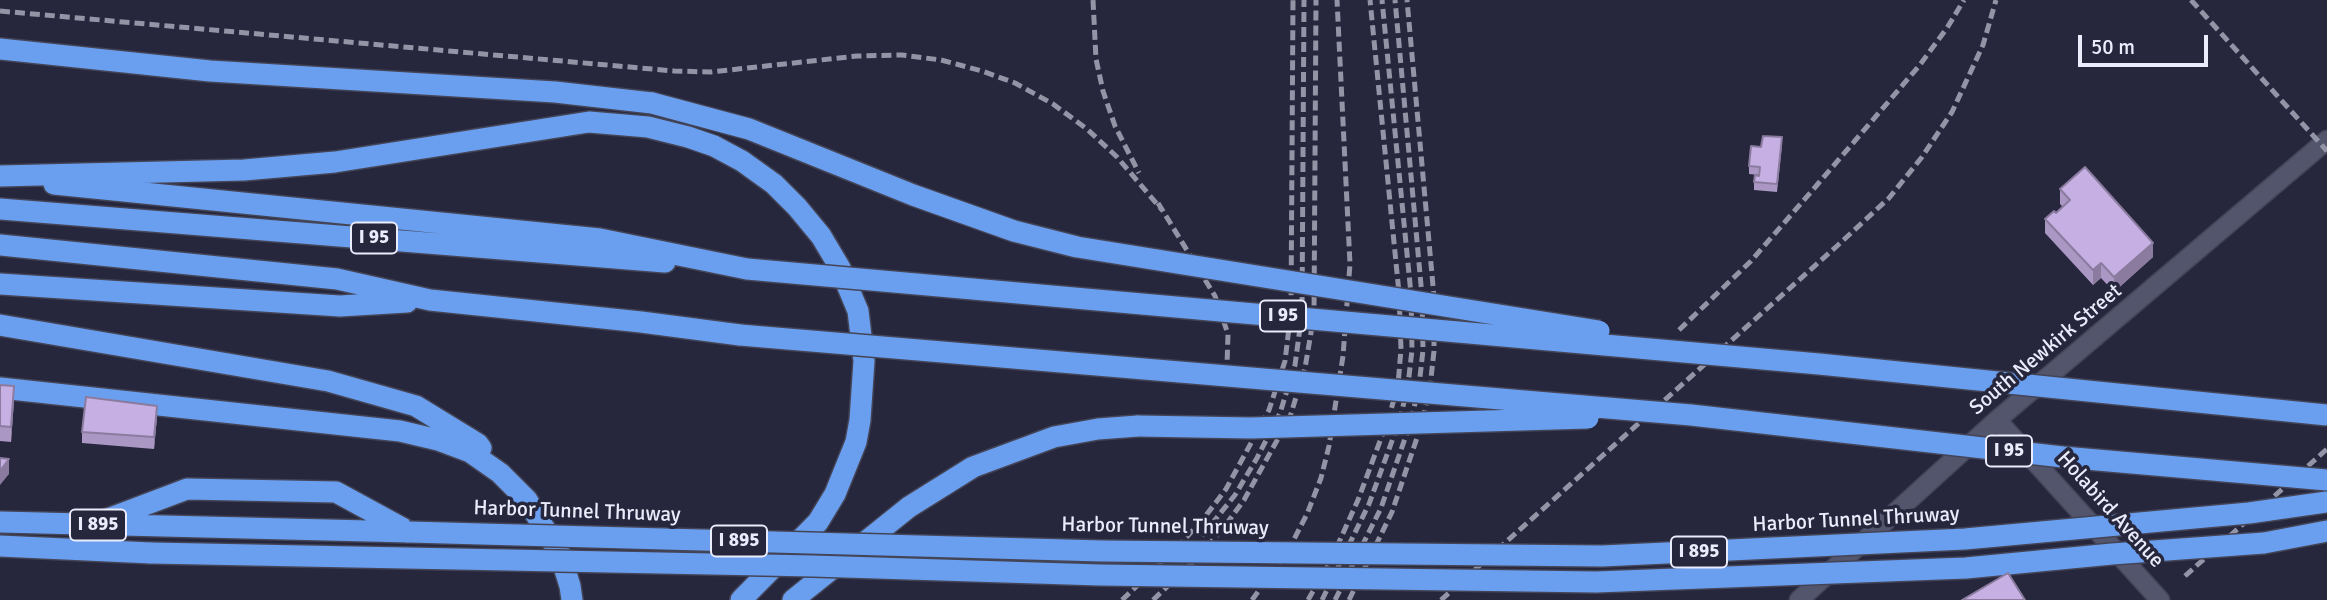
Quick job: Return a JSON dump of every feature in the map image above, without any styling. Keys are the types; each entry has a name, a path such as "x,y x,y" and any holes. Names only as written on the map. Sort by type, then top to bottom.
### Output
{"highway":[{"path":"0,49 210,71 555,92 652,103 749,129 993,224 1077,247 1555,325 1819,364"},
{"path":"0,177 244,170 322,163 589,122 648,127 714,146 742,160 774,184 821,236 840,268 858,311 864,361 860,419 847,467 835,494 818,522 741,600"},
{"name":"I 95","path":"0,177 587,237 747,269"},
{"name":"I 95","path":"0,209 747,269 1819,364 2327,415"},
{"name":"I 95","path":"0,245 337,279 429,300 740,335 1691,415 2063,457 2327,480"},
{"name":"I 95","path":"0,284 340,306 429,300"},
{"path":"0,325 328,381 416,406 478,444 500,473 527,500 560,554 572,600"},
{"path":"0,388 400,431 438,440 470,452 500,473"},
{"path":"793,600 944,483 973,467 1054,437 1098,429 1138,426 1251,428 1691,415"},
{"path":"93,525 187,489 336,492 409,532"},
{"name":"Harbor Tunnel Thruway","path":"5,521 1102,551 1602,556 1965,539 2249,513 2327,502"},
{"name":"I 895","path":"0,546 151,553 813,566 1100,575 1595,582 1966,568 2264,543 2327,531"},
{"path":"2264,543 2327,546"}],"street":[{"name":"South Newkirk Street","path":"1799,600 1997,419 2327,140"},
{"name":"Holabird Avenue","path":"1997,419 2160,600"}],"building":[{"path":"1763,136 1782,137 1777,184 1754,182 1755,175 1759,176 1760,167 1749,166 1751,146 1761,147"},
{"path":"2085,167 2153,243 2114,277 2101,263 2093,270 2045,219 2070,200 2060,189"},
{"path":"0,385 14,386 11,427 0,426"},
{"path":"86,397 157,406 154,437 82,432"},
{"path":"0,458 9,459 0,471"},
{"path":"2008,573 2025,600 1962,600"}],"railway":[{"path":"1093,0 1096,59 1103,91 1115,126 1139,173"},
{"path":"1122,600 1172,553 1226,489 1269,410 1285,361 1291,311 1293,0"},
{"path":"1202,536 1235,495 1257,458 1280,413 1295,365 1302,313 1304,0"},
{"path":"1153,600 1222,530 1244,500 1290,417 1305,368 1314,315 1316,0"},
{"path":"1252,600 1289,549 1321,478 1329,446 1343,356 1350,264 1337,0"},
{"path":"1308,600 1330,562 1358,500 1398,385 1401,349 1399,293 1370,0"},
{"path":"1322,600 1369,504 1400,419 1412,350 1411,294 1382,0"},
{"path":"1335,600 1381,508 1411,421 1423,350 1422,296 1395,0"},
{"path":"1349,600 1392,512 1422,423 1434,351 1434,297 1407,0"},
{"path":"1679,330 1751,261 1817,185 1919,66 1964,0"},
{"path":"1441,600 1889,198 1922,157 1952,112 1983,45 1996,0"},
{"path":"2191,0 2327,151"},
{"path":"0,11 674,71 711,72 857,56 902,55 941,60 1015,83 1053,104 1087,129 1117,157 1162,210"},
{"path":"1158,203 1215,296 1228,334 1227,365"},
{"path":"2185,576 2327,449"}]}
